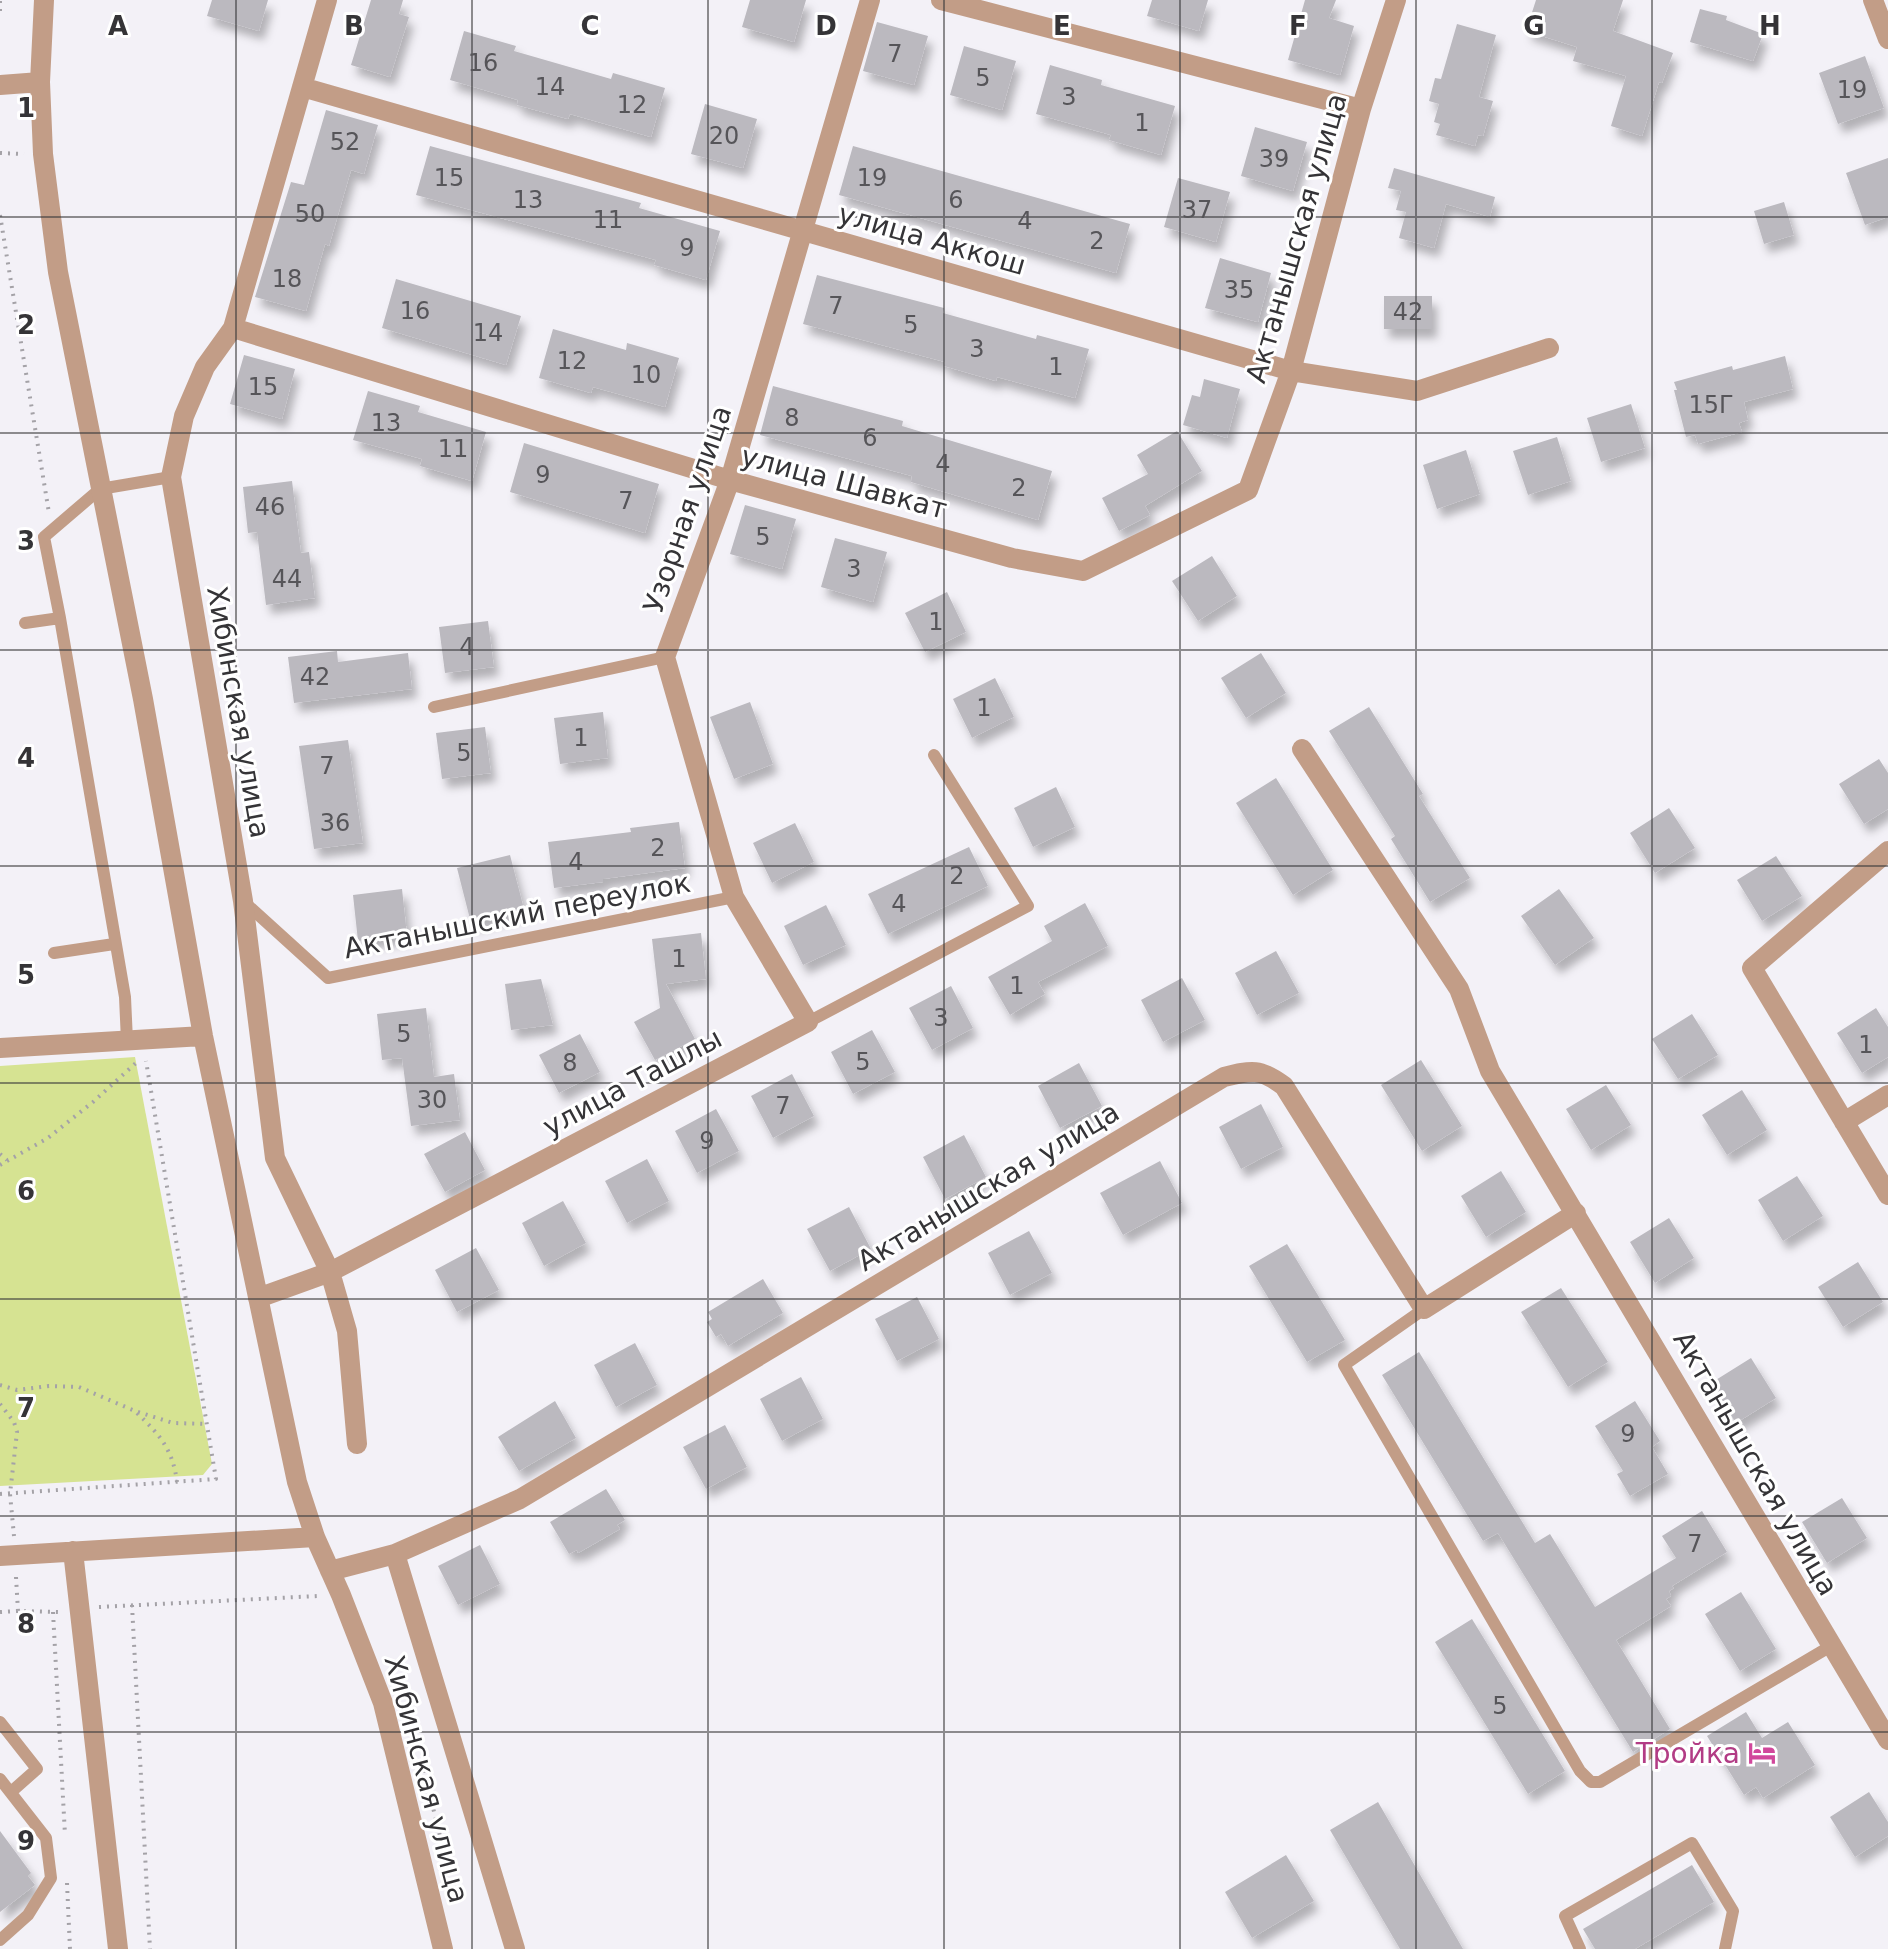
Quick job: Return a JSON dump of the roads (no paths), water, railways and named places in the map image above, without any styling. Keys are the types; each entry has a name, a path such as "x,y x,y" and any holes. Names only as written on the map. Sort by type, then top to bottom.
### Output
{"street":[{"name":"Хибинская улица","path":"44,0 40,82 43,154 58,272 143,699 203,1036 297,1482 315,1537 383,1703 443,1949"},
{"name":"Хибинская улица","path":"327,0 233,328 205,367 184,416 171,477 243,901 275,1158 330,1272 347,1331 357,1444"},
{"name":"Узорная улица","path":"808,1022 734,897 665,657 730,480 870,0"},
{"path":"941,0 1361,109"},
{"name":"Актанышская улица","path":"1248,490 1291,371 1361,109 1396,0"},
{"path":"1873,0 1888,39"},
{"path":"0,85 40,82"},
{"name":"улица Аккош","path":"302,87 1291,371 1417,391 1549,348"},
{"name":"улица Шавкат","path":"233,328 730,480 1012,558 1083,571 1248,490"},
{"name":"Актанышская улица","path":"1302,749 1459,989 1490,1071 1888,1740"},
{"path":"1888,851 1752,968 1888,1195"},
{"name":"улица Ташлы","path":"258,1298 330,1272 808,1022"},
{"path":"0,1048 203,1036"},
{"name":"Актанышская улица","path":"330,1571 395,1554 520,1499 1224,1077 1249,1071 1267,1073 1284,1086 1424,1309"},
{"path":"1844,1122 1888,1095"},
{"path":"1424,1309 1576,1213"},
{"path":"0,1556 315,1537"},
{"path":"73,1551 118,1949"},
{"name":"Хибинская улица","path":"395,1554 515,1949"}],"lane":[{"path":"127,1041 125,997 44,537 100,489 171,477"},
{"path":"25,623 60,618"},
{"path":"434,707 665,657"},
{"name":"улица Ташлы","path":"808,1022 1028,906 934,755"},
{"name":"Актанышский переулок","path":"243,901 328,978 734,897"},
{"path":"54,953 114,944"},
{"path":"1424,1309 1344,1365 1580,1771 1591,1782 1600,1782 1831,1646"},
{"path":"0,1722 37,1769 11,1792"},
{"path":"0,1779 46,1838 51,1878 28,1915 0,1940"},
{"path":"1580,1949 1565,1916 1692,1843 1733,1911 1725,1949"}],"place":[{"name":"Тройка","path":"1762,1753"}]}
